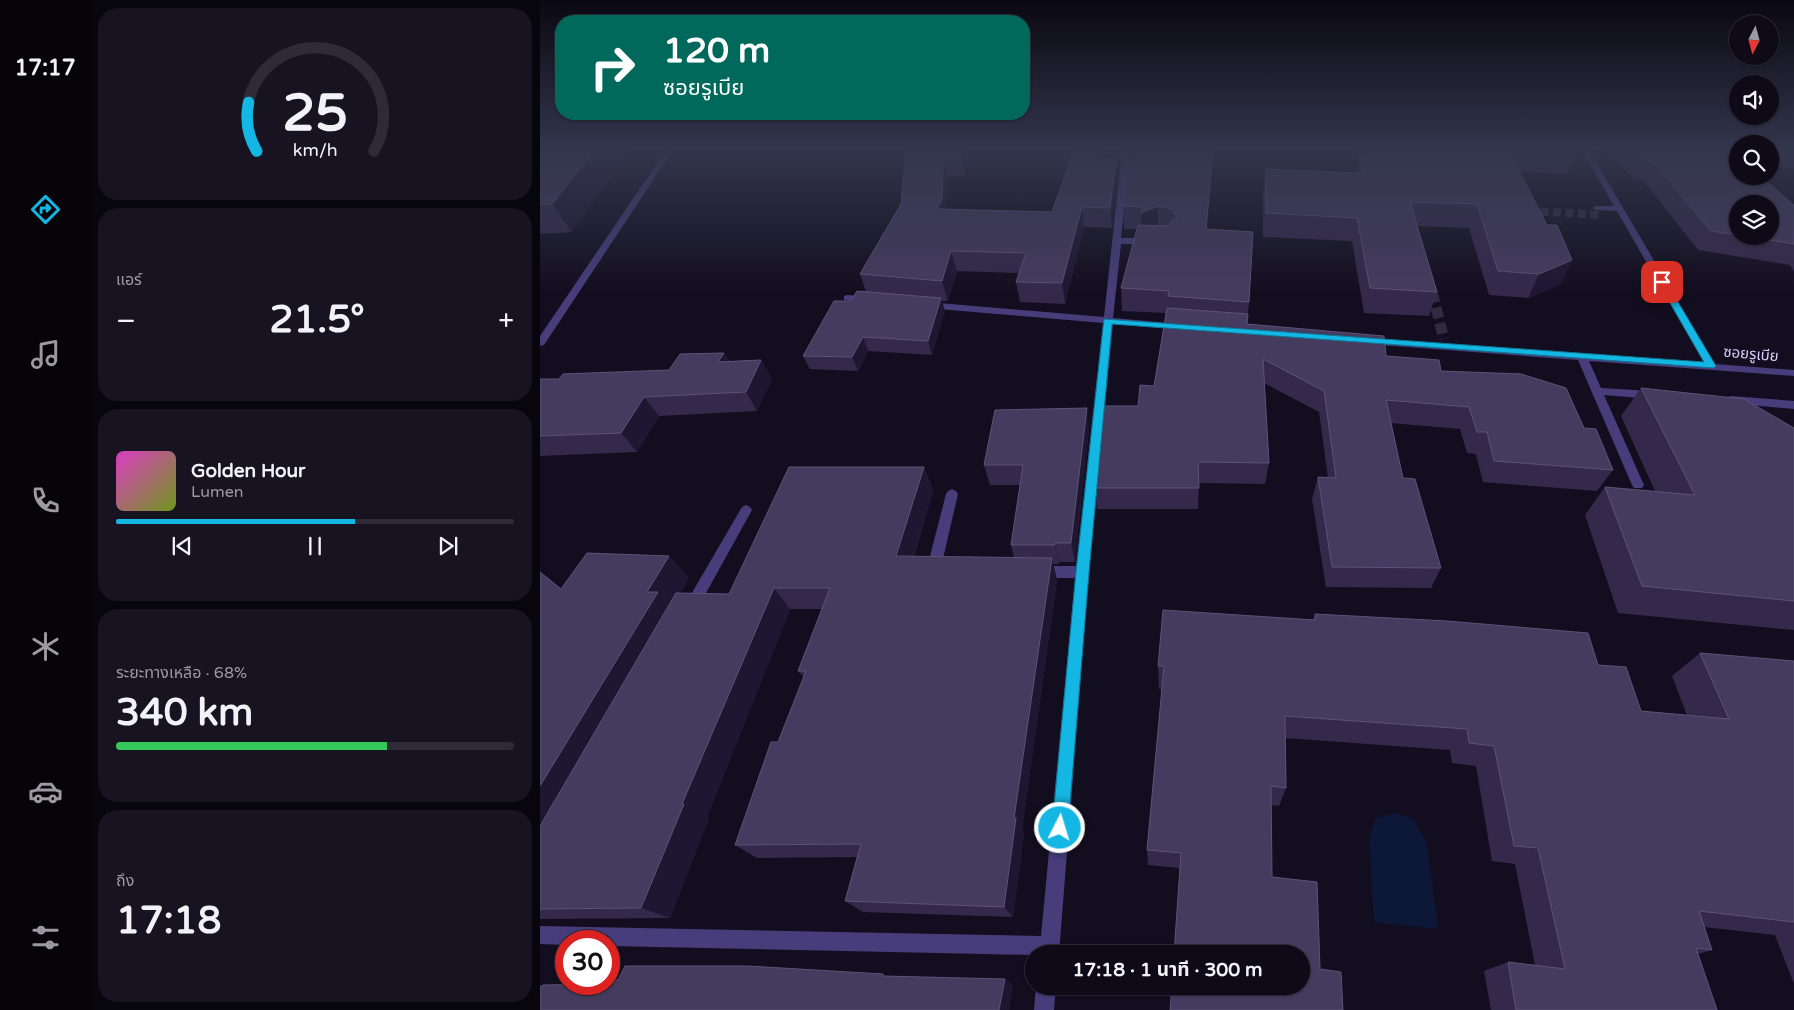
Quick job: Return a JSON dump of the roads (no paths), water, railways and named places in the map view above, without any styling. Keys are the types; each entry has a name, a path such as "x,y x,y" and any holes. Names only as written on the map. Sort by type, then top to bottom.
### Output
{"street":[{"path":"540,343 638,197"},
{"path":"1049,945 1082,572 1121,197"},
{"path":"1613,197 1711,366"},
{"path":"1599,211 1621,212"},
{"path":"1116,241 1138,242 1152,236"},
{"path":"847,298 876,301"},
{"path":"915,304 1187,327"},
{"name":"ซอยรูเบีย","path":"1356,340 1445,343 1582,357 1794,373"},
{"path":"1582,357 1638,485"},
{"path":"1597,391 1665,396"},
{"path":"1723,400 1794,405"},
{"path":"952,494 935,564 942,571 952,571"},
{"path":"684,621 746,510"},
{"path":"1022,572 1082,572"},
{"path":"540,934 1025,949"},
{"path":"1044,1010 1045,995"}],"water":[{"path":"1394,813 1413,819 1427,844 1438,929 1374,922 1369,837 1376,818"}],"tunnel":[{"path":"1528,211 1601,215"},
{"path":"1432,292 1444,339"}]}
